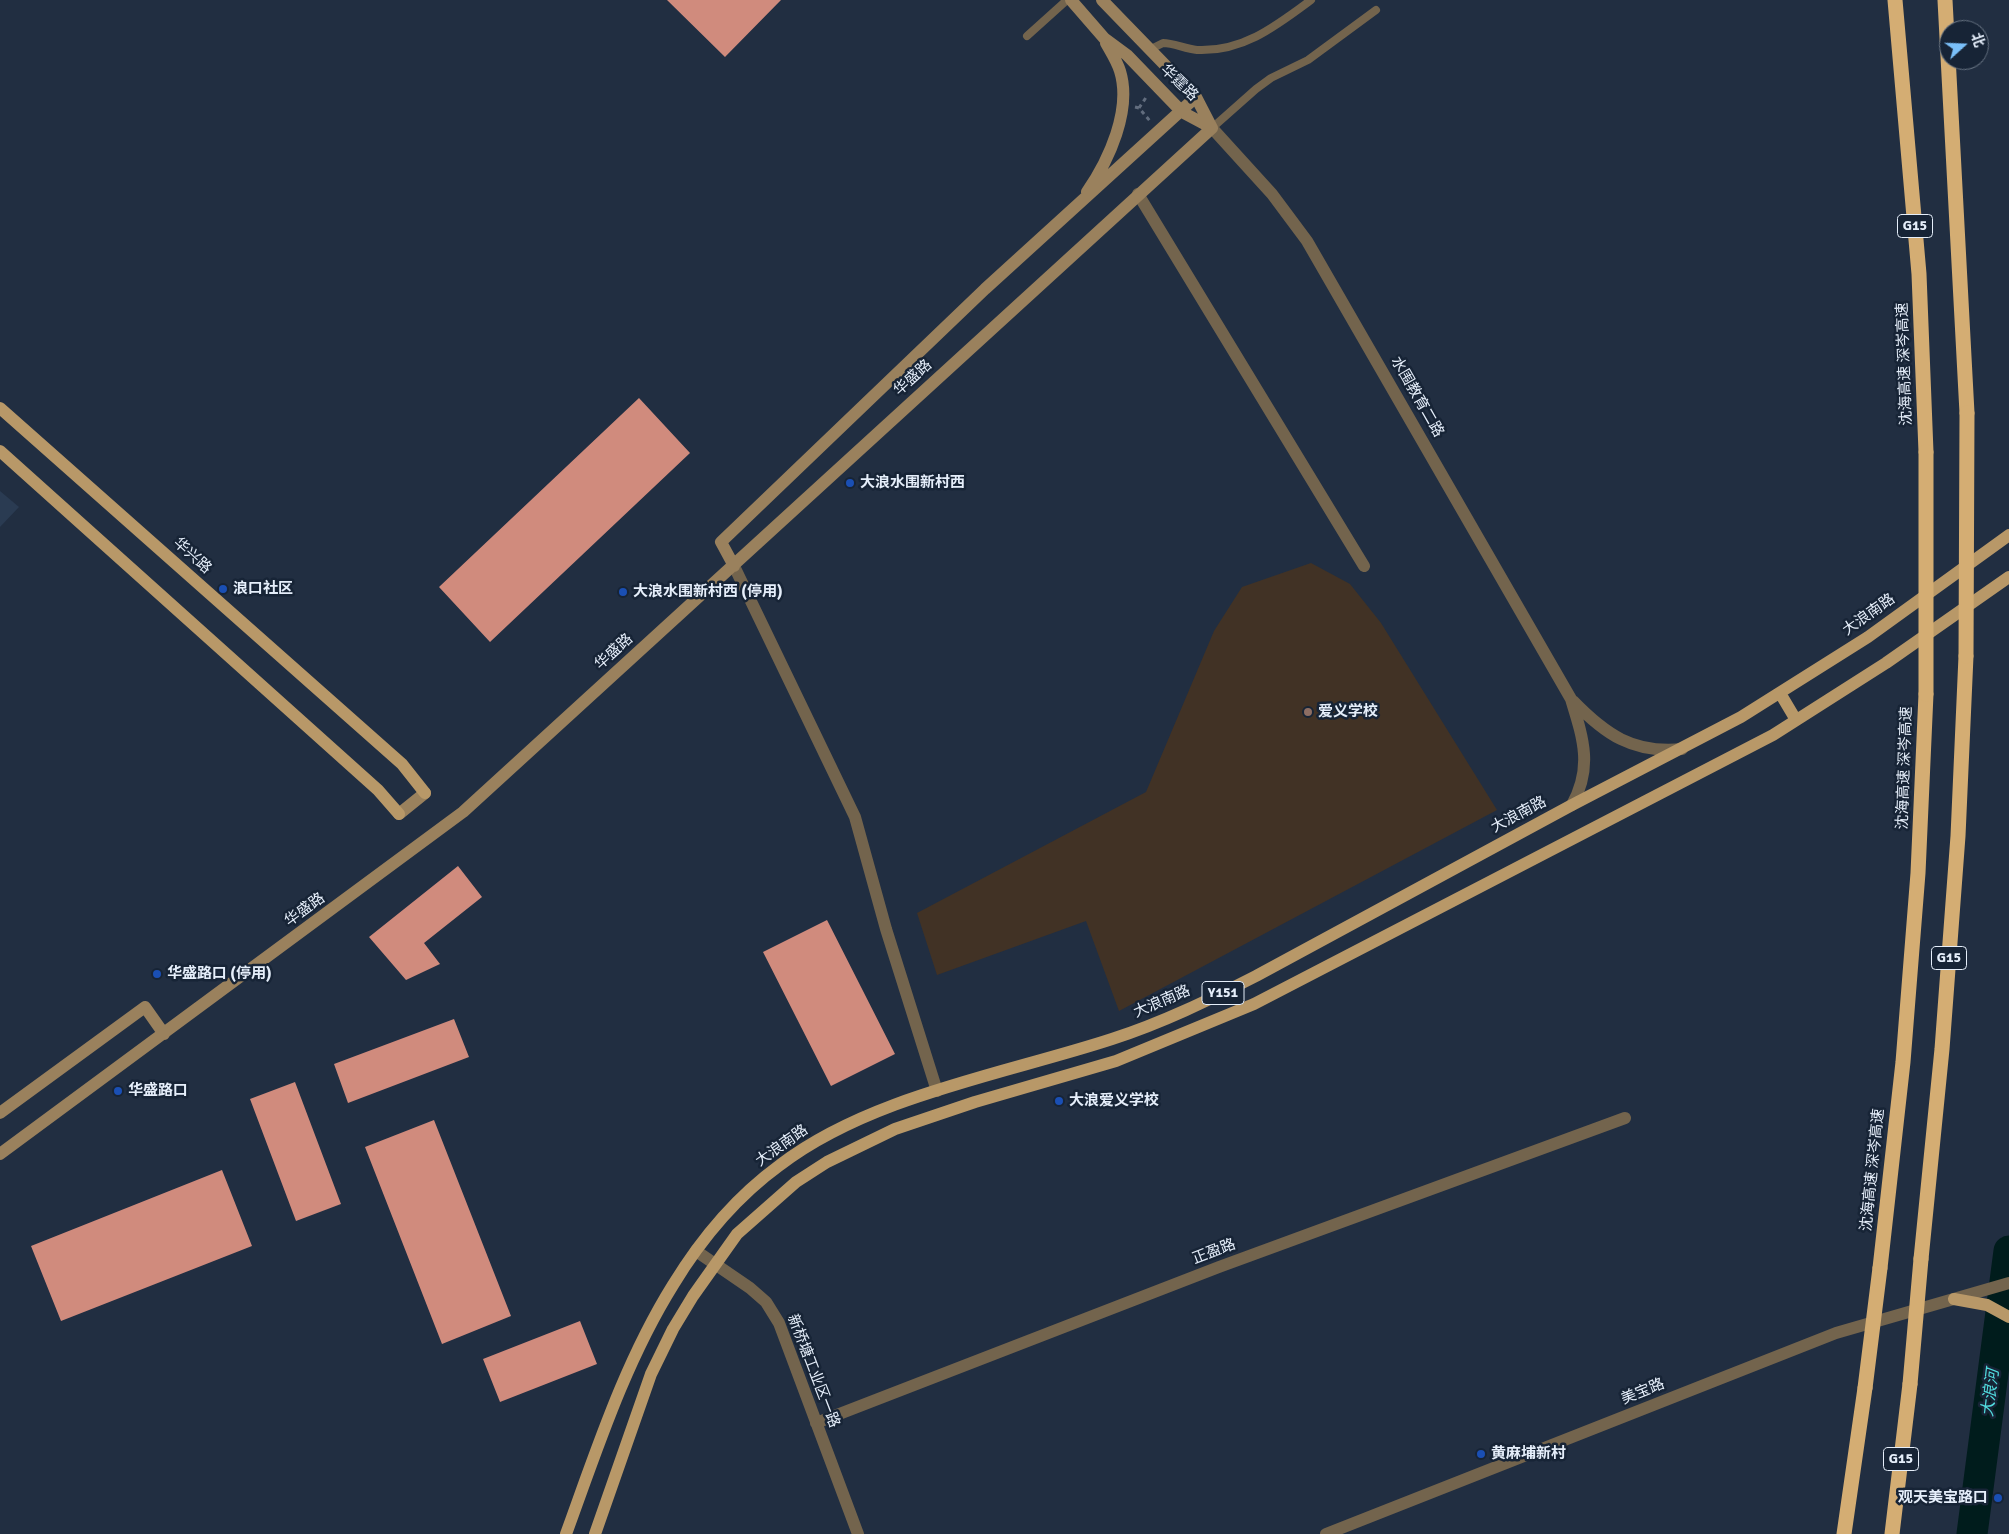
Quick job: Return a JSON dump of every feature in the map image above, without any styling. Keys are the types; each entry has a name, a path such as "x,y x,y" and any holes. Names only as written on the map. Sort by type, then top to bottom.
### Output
{"highway":[{"name":"沈海高速 深岑高速","path":"1844,1534 1880,1268 1903,1062 1918,873 1926,694 1926,452 1919,274 1895,0"},
{"name":"G15","path":"1892,1534 1910,1384 1942,1049 1958,836 1966,656 1967,413 1945,0"}],"main road":[{"name":"华霆路","path":"1069,0 1104,38 1127,55 1182,112 1212,128"},
{"name":"华霆路","path":"1102,0 1196,97 1212,128"},
{"path":"1078,204 1091,186 1106,157 1123,105 1120,70 1104,38"},
{"name":"华盛路","path":"734,566 721,542 1078,204 1182,112 1196,97"},
{"name":"华盛路","path":"0,1154 463,812 734,566 918,394 1004,320 1138,194 1212,128"},
{"name":"华兴路","path":"0,408 402,764 425,793 399,814 378,790 0,451"},
{"path":"1989,549 2009,529"},
{"name":"大浪南路","path":"566,1534 630,1364 653,1318 696,1251 719,1220 747,1192 780,1164 814,1142 847,1125 937,1091 1116,1038 1208,1000 1572,805 1741,717 1868,637 2009,535"},
{"name":"Y151","path":"596,1534 651,1374 677,1323 737,1234 796,1182 860,1144 895,1129 975,1102 1123,1058 1254,1004 1773,735 1886,664 2007,579"},
{"path":"1780,692 1796,720"},
{"path":"0,1113 145,1007 164,1034"},
{"path":"1954,1299 1975,1297 2009,1317"}],"street":[{"name":"水围教育二路","path":"1212,128 1272,194 1308,241 1571,699"},
{"path":"1138,194 1364,566"},
{"path":"734,566 855,817 886,929 937,1091"},
{"path":"1571,699 1596,725 1612,736 1644,748 1682,749"},
{"path":"1571,699 1580,728 1585,759 1583,783 1572,805"},
{"name":"正盈路","path":"816,1423 1228,1264 1625,1118"},
{"name":"新桥塘工业区一路","path":"696,1251 750,1288 766,1302 779,1323 858,1534"},
{"path":"1975,1297 2009,1283"},
{"name":"美宝路","path":"1326,1534 1836,1333 1954,1299"}],"lane":[{"path":"1027,36 1069,0"},
{"path":"1151,50 1163,43 1195,50 1239,44 1273,28 1311,0"},
{"path":"1212,128 1271,78 1308,60 1376,10"}],"path":[{"path":"1148,94 1139,108 1150,122"}],"shaded area":[{"path":"0,491 19,507 0,527"},
{"name":"爱义学校","path":"1311,563 1350,584 1381,623 1497,810 1119,1011 1086,921 937,975 917,913 1146,792 1214,631 1242,587"}],"building":[{"path":"667,0 781,0 725,57"},
{"path":"639,398 690,453 490,642 439,587"},
{"path":"458,866 482,897 424,943 440,964 406,980 369,937"},
{"path":"827,920 895,1054 831,1086 763,952"},
{"path":"454,1019 469,1057 348,1103 334,1064"},
{"path":"295,1082 341,1204 296,1221 250,1099"},
{"path":"434,1120 511,1316 442,1344 365,1147"},
{"path":"222,1170 252,1246 61,1321 31,1246"},
{"path":"580,1321 597,1364 500,1402 483,1359"}],"waterway":[{"name":"大浪河","path":"1972,1534 2009,1251"}],"place":[{"name":"大浪水围新村西","path":"850,483"},
{"name":"浪口社区","path":"223,589"},
{"name":"大浪水围新村西 (停用)","path":"623,592"},
{"name":"爱义学校","path":"1308,712"},
{"name":"华盛路口 (停用)","path":"157,974"},
{"name":"华盛路口","path":"118,1091"},
{"name":"大浪爱义学校","path":"1059,1101"},
{"name":"黄麻埔新村","path":"1481,1454"},
{"name":"观天美宝路口","path":"1998,1498"}]}
